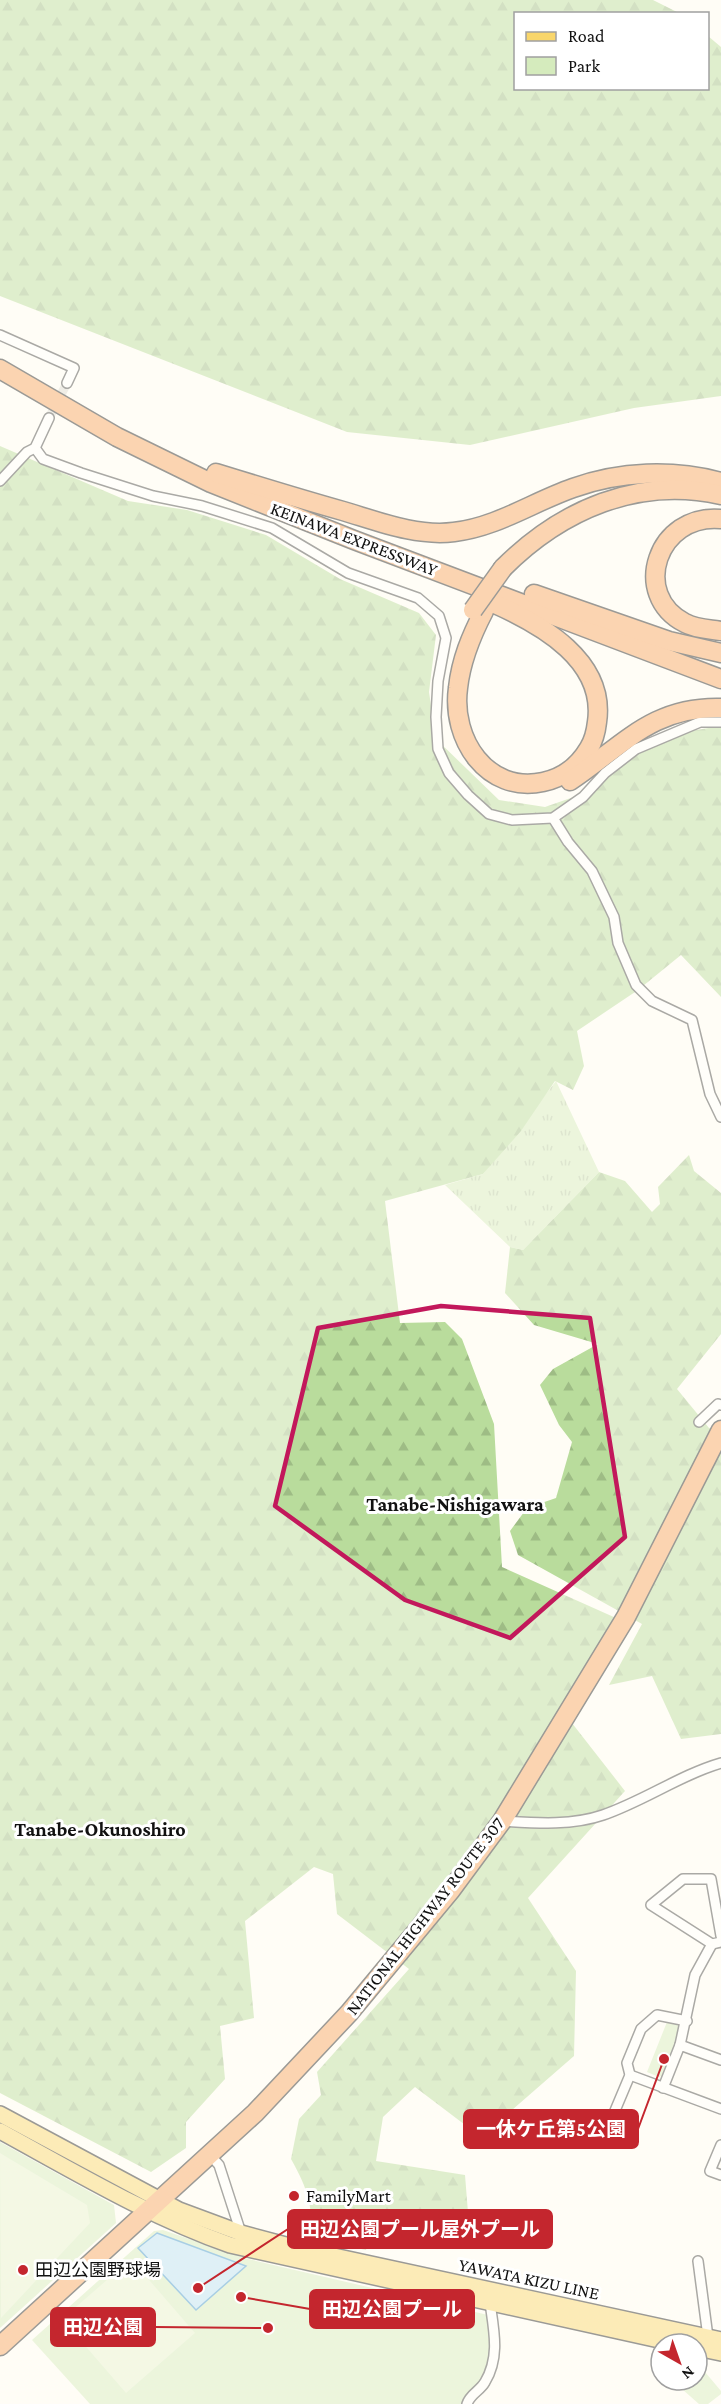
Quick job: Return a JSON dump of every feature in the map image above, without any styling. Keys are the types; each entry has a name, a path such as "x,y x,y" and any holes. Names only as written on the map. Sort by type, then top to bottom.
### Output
{"highway":[{"name":"KEINAWA EXPRESSWAY","path":"0,360 122,428 216,473 336,521 620,624 669,641 721,653"},
{"name":"KEINAWA EXPRESSWAY","path":"0,369 117,437 226,489 721,679"},
{"path":"216,473 392,526 453,532 503,519 572,488 606,478 639,474 675,474 721,482"},
{"path":"226,489 373,556 474,594 526,618 570,650 592,682 599,710 595,732 585,755 577,764 558,777 543,782 519,784 506,780 483,768 467,746 457,713 458,688 464,656 479,610"},
{"path":"721,495 683,490 641,493 587,507 537,537 508,570 497,590 479,610 451,670 447,690 449,722 466,762 494,785 511,792 527,794 562,787 660,718 696,708 721,708"},
{"path":"508,570 554,535 579,521 607,510 639,502 659,500 721,504"},
{"path":"721,519 695,519 683,525 670,537 661,550 656,565 657,589 664,603 674,615 684,623 721,631"},
{"name":"NATIONAL HIGHWAY ROUTE 307","path":"0,2346 210,2155 292,2075 350,2013 418,1931 502,1821 626,1617 721,1430"}],"main road":[{"name":"YAWATA KIZU LINE","path":"0,2114 203,2235 240,2247 649,2338"},
{"name":"YAWATA KIZU LINE","path":"0,2131 153,2205 178,2210 241,2233 308,2251 665,2332"},
{"name":"YAWATA KIZU LINE","path":"709,2342 721,2353"}],"street":[{"path":"0,335 74,368 67,383"},
{"path":"0,481 27,452 35,448 49,418"},
{"path":"35,448 43,459 81,473 153,496 202,506 272,528 348,573 418,598 438,616 446,638 438,681 436,717 438,748 450,773 468,795 489,814 512,820 553,818 583,797 605,773 636,749 700,722 721,722"},
{"path":"553,818 568,842 592,871 614,916 618,943 636,985 652,1000 692,1020 710,1094 721,1116"},
{"path":"699,1422 718,1404 721,1405"},
{"path":"502,1821 537,1823 576,1821 601,1816 700,1769 721,1763"},
{"path":"663,2088 687,2021 695,1975 716,1943 651,1905 683,1879 711,1879 721,1936"},
{"path":"609,2137 606,2132 630,2075 627,2064 640,2029 657,2015 687,2021"},
{"path":"680,2045 721,2060"},
{"path":"630,2075 721,2109"},
{"path":"721,2145 710,2171 721,2175"},
{"path":"210,2155 219,2165 241,2233"},
{"path":"698,2262 708,2332"},
{"path":"467,2404 474,2392 483,2385 494,2364 496,2350 490,2303"}],"highlighted area":[{"path":"441,1306 590,1318 625,1537 510,1638 405,1600 275,1506 318,1328"}],"green space":[{"path":"0,0 653,0 677,12 514,12 514,90 709,90 709,37 721,47 721,396 634,408 470,445 347,432 0,296"},
{"path":"0,446 128,501 187,510 266,535 340,579 419,613 436,635 429,692 436,739 499,800 545,807 585,793 651,744 684,732 721,726 721,997 681,955 638,990 577,1031 584,1066 573,1090 555,1081 521,1131 483,1174 385,1201 400,1323 445,1322 462,1339 494,1424 502,1567 616,1618 561,1709 625,1791 528,1898 576,1971 574,2056 481,2137 415,2087 383,2117 376,2161 465,2175 469,2225 375,2216 366,2250 313,2239 308,2198 291,2159 299,2119 321,2095 317,2072 409,1969 337,1914 333,1874 314,1867 245,1921 254,2018 220,2026 225,2079 186,2122 186,2148 151,2172 0,2093"},
{"path":"556,1081 599,1172 523,1250 510,1247 445,1185 483,1174"},
{"path":"689,1155 694,1171 721,1193 721,1334 677,1389 709,1428 721,1427 721,1734 681,1739 652,1676 609,1685 642,1624 518,1555 510,1531 527,1508 556,1498 572,1442 559,1425 540,1385 553,1369 598,1344 534,1325 505,1293 510,1247 523,1250 599,1172 625,1181 652,1212 660,1204 658,1187"},
{"path":"669,2017 687,2021 669,2073 659,2077 647,2072"},
{"name":"田辺公園野球場","path":"0,2142 114,2205 116,2223 0,2328"},
{"name":"田辺公園野球場","path":"0,2153 87,2205 90,2223 1,2318"},
{"path":"163,2230 248,2259 488,2315 491,2343 485,2372 463,2404 90,2404 32,2340 154,2231"},
{"path":"131,2259 195,2333 126,2393 62,2319"},
{"path":"709,2377 721,2394 708,2404 699,2404 685,2392 709,2392"}],"water":[{"path":"157,2233 246,2266 196,2310 138,2248"}],"tunnel":[{"path":"49,418 67,383"}],"place":[{"name":"一休ケ丘第5公園","path":"664,2059"},
{"name":"FamilyMart","path":"294,2196"},
{"name":"田辺公園野球場","path":"23,2270"},
{"name":"田辺公園プール屋外プール","path":"198,2288"},
{"name":"田辺公園プール","path":"241,2297"},
{"name":"田辺公園","path":"268,2328"}],"district":[{"name":"Tanabe-Nishigawara","path":"455,1504"},
{"name":"Tanabe-Okunoshiro","path":"100,1829"}]}
